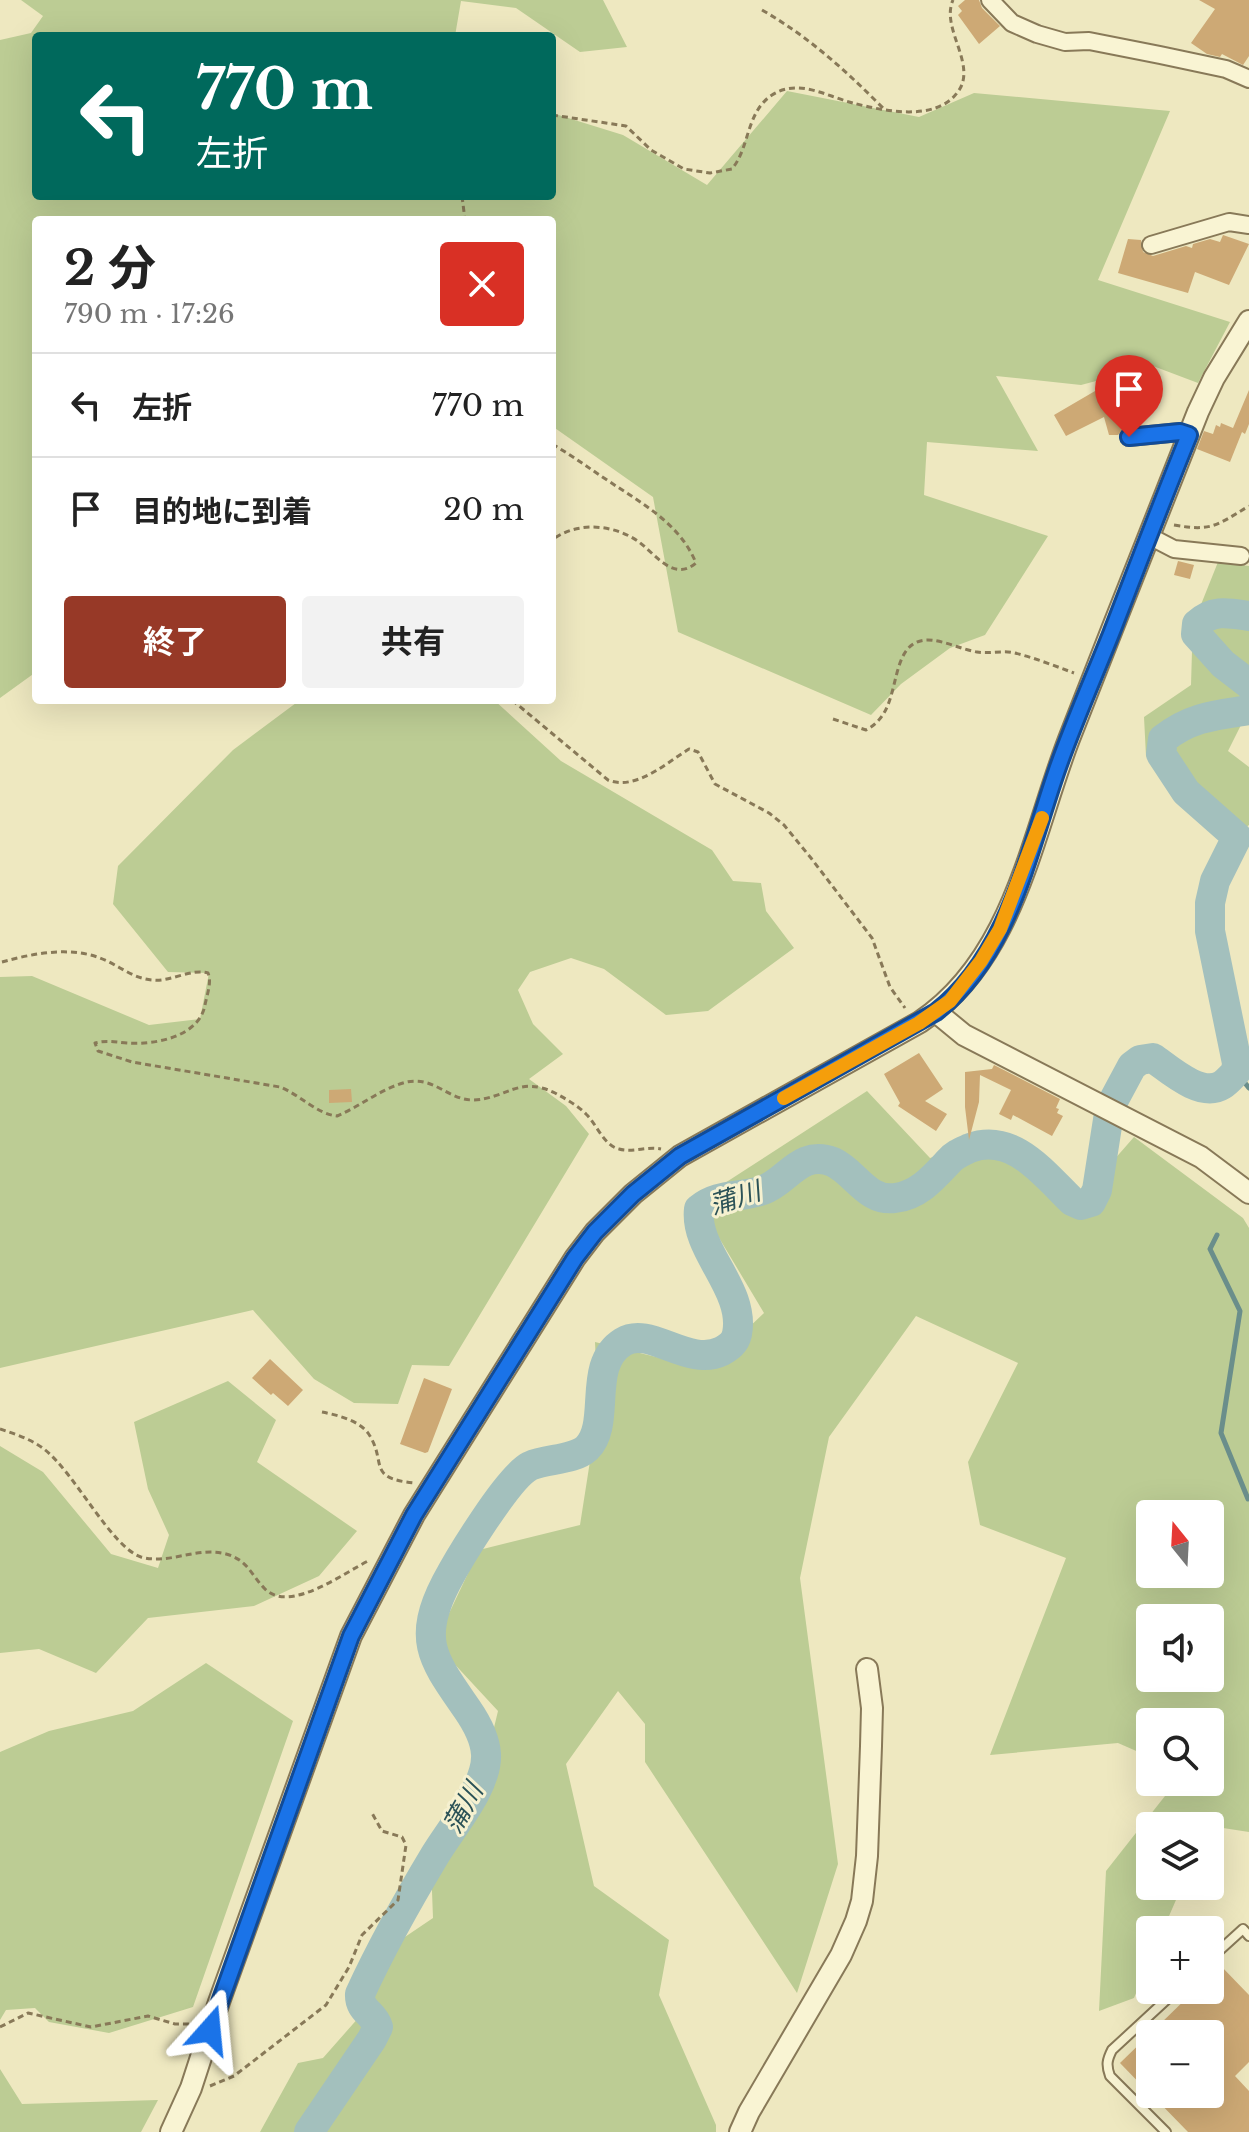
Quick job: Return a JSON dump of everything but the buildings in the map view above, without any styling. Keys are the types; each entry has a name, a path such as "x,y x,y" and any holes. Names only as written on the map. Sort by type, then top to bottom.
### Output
{"street":[{"path":"990,0 1012,23 1037,34 1065,42 1089,41 1226,69 1249,79"},
{"path":"1151,245 1229,222 1249,225"},
{"path":"171,2132 191,2088 351,1636 430,1490 575,1258 595,1232 633,1194 678,1158 928,1017 950,1001 967,981 1000,929 1093,679 1189,435 1214,378 1249,321"},
{"path":"1129,437 1180,432 1189,435"},
{"path":"1152,528 1174,549 1241,556"},
{"path":"928,1017 1153,1131 1222,1170 1249,1193"},
{"path":"740,2132 841,1955 859,1911 866,1869 871,1746 872,1708 867,1669"}],"lane":[{"path":"1224,1946 1243,1929 1249,1936"},
{"path":"1162,2004 1112,2050 1107,2059 1107,2068 1110,2076 1166,2132"}],"path":[{"path":"556,116 626,126 651,150 684,169 710,173 732,169 740,159 759,107 772,95 790,88 821,92 855,104 883,108 926,111 949,101 962,84 963,65 948,10 953,0"},
{"path":"762,10 809,39 837,61 883,108"},
{"path":"556,446 635,496 668,522 691,550 696,563 677,571 664,565 636,540 607,529 576,527 556,538"},
{"path":"1152,528 1213,527 1249,506"},
{"path":"833,719 866,730 877,724 890,701 905,651 920,641 940,640 981,653 1012,652 1093,679"},
{"path":"517,704 608,780 616,783 638,780 689,749 698,752 715,784 769,813 784,825 867,930 890,987 903,1006 928,1017"},
{"path":"2,962 29,955 81,953 104,959 135,976 151,980 208,973 210,980 204,1013 197,1024 187,1032 159,1041 128,1043 107,1040 95,1043 98,1051 113,1057 280,1087 297,1094 329,1116 337,1116 388,1089 416,1081 429,1082 474,1100 532,1085 573,1103 618,1149 635,1151 655,1147 673,1151 678,1158"},
{"path":"322,1412 342,1416 368,1433 378,1466 384,1475 430,1490"},
{"path":"0,1429 45,1449 90,1501 118,1542 141,1557 159,1559 225,1553 244,1562 265,1589 277,1597 292,1598 368,1560 381,1556 390,1560"},
{"path":"191,2088 218,2085 234,2076 320,2012 349,1967 362,1935 398,1900 406,1845 402,1837 382,1831 372,1813"},
{"path":"0,2027 28,2013 91,2027 154,2016 175,2024 194,2024 210,2030"}],"green space":[{"path":"21,0 603,0 627,47 580,52 556,36 556,32 551,32 516,8 461,1 456,32 32,32 32,200 556,200 556,114 623,135 707,185 787,91 919,117 974,93 1170,111 1098,280 1230,322 1198,383 1153,366 1081,385 996,376 1038,451 927,442 924,495 1048,536 985,635 950,648 901,684 871,715 678,632 653,497 556,429 556,216 32,216 32,675 0,698 0,40 31,33 43,16"},
{"path":"1218,562 1249,566 1249,709 1228,751 1249,767 1249,825 1225,843 1146,756 1144,717 1191,685 1198,612"},
{"path":"295,704 498,704 561,761 712,850 733,881 761,883 766,911 794,948 708,1011 666,1015 604,969 571,958 530,972 518,990 533,1024 563,1054 529,1079 566,1106 589,1134 449,1366 412,1365 398,1404 354,1403 314,1379 253,1310 0,1368 0,977 32,976 149,1025 200,1019 209,973 168,972 113,904 118,866 233,750"},
{"path":"867,1091 930,1158 986,1140 1084,1194 1134,1137 1243,1218 1249,1228 1249,1832 1224,1828 1224,1812 1152,1812 1165,1796 1224,1796 1224,1708 1136,1708 1136,1751 1118,1743 990,1755 1066,1558 980,1525 968,1462 1018,1363 916,1316 829,1437 800,1578 838,1864 797,1993 645,1762 645,1724 618,1691 566,1764 594,1886 669,1940 659,1995 716,2125 716,2132 260,2132 298,2063 323,2058 375,1999 362,1966 433,1918 431,1865 484,1769 498,1711 435,1643 479,1550 580,1525 598,1410 595,1342 705,1369 764,1313 697,1201"},
{"path":"228,1381 276,1420 257,1462 357,1531 319,1576 254,1606 148,1618 96,1673 39,1649 0,1653 0,1446 43,1472 111,1554 158,1568 169,1535 148,1489 134,1422"},
{"path":"206,1663 293,1721 193,2007 109,2033 49,2022 35,2008 6,2010 0,2020 0,1752 49,1731 133,1711"},
{"path":"1136,1833 1136,1900 1176,1900 1169,1916 1136,1916 1136,1993 1134,1998 1099,2011 1106,1871"},
{"path":"0,2069 22,2104 158,2100 141,2132 0,2132"}],"waterway":[{"name":"蒲川","path":"1249,616 1222,613 1209,616 1197,624 1196,634 1223,664 1249,684"},
{"name":"蒲川","path":"309,2132 378,2027 364,2008 360,1994 415,1889 475,1793 485,1766 482,1736 438,1663 431,1636 432,1620 446,1583 484,1520 509,1486 530,1466 575,1455 587,1448 598,1424 605,1365 612,1352 623,1342 634,1338 645,1339 683,1351 709,1355 722,1351 733,1342 738,1317 734,1301 704,1240 700,1225 699,1209 706,1204 763,1190 803,1163 822,1159 841,1167 869,1191 885,1198 895,1198 925,1184 956,1155 986,1145 1000,1146 1027,1158 1072,1201 1081,1205 1091,1202 1097,1190 1110,1107 1132,1066 1140,1060 1153,1058 1186,1081 1205,1088 1222,1085 1236,1072 1237,1063 1210,931 1210,903 1215,881 1237,837 1186,792 1161,754 1163,739 1183,726 1204,718 1249,710"},
{"path":"1236,1072 1249,1088"},
{"path":"1217,1235 1210,1249 1240,1311 1221,1433 1248,1499"}],"slow traffic":[{"path":"784,1098 919,1023 950,1001 981,961 1000,929 1042,818"}],"route":[{"path":"210,2030 351,1636 414,1515 575,1258 595,1232 633,1194 680,1156 936,1012 967,981 1000,929 1045,811 1057,770 1189,435 1180,432 1129,437"}]}
